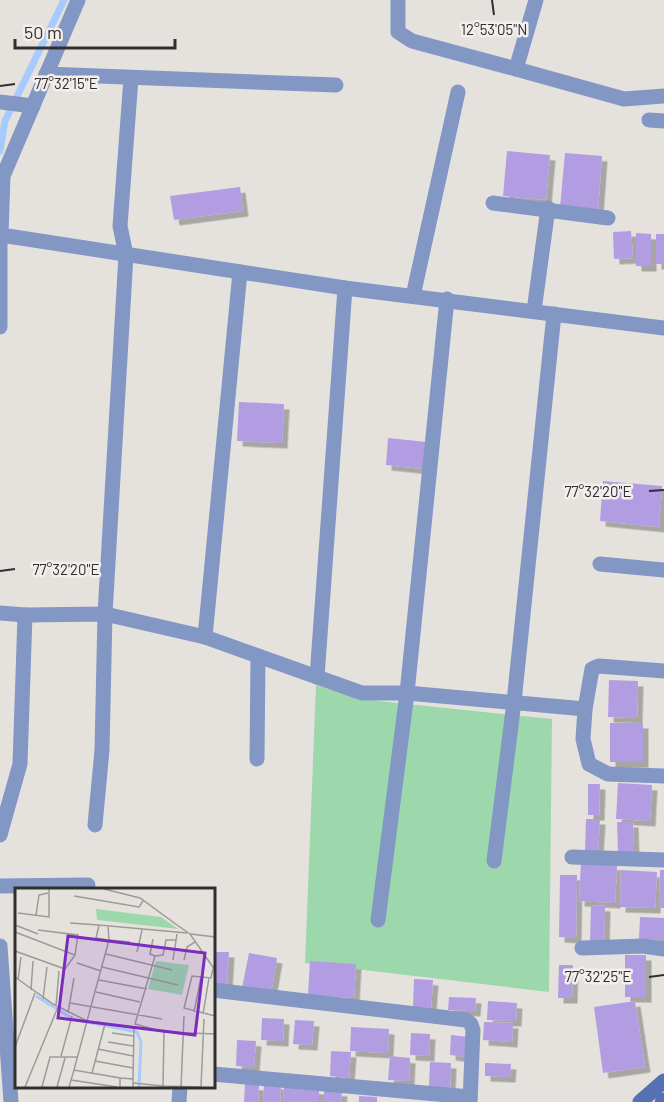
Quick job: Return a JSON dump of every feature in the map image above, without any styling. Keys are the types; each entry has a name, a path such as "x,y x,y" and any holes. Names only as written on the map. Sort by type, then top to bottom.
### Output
{"main road":[{"path":"640,1102 664,1081"}],"street":[{"path":"0,327 3,177 78,0"},
{"path":"398,0 396,9 398,32 412,41 624,99 664,96"},
{"path":"516,69 536,0"},
{"path":"46,74 336,85"},
{"path":"94,825 102,750 105,614 126,255 120,226 131,78"},
{"path":"413,296 459,92"},
{"path":"0,102 33,106"},
{"path":"494,203 548,208 608,218"},
{"path":"534,311 548,208"},
{"path":"1,235 345,288 664,328"},
{"path":"205,637 240,272"},
{"path":"316,677 345,288"},
{"path":"378,920 407,693 447,299"},
{"path":"494,861 514,702 554,314"},
{"path":"600,564 664,570"},
{"path":"0,613 105,614 205,637 362,693 407,693 585,709"},
{"path":"0,835 20,764 24,615"},
{"path":"257,759 258,656"},
{"path":"664,671 599,666 592,669 585,709 583,739 589,764 608,774 664,776"},
{"path":"572,857 664,860"},
{"path":"0,886 88,885"},
{"path":"0,946 7,1012 11,1102"},
{"path":"582,948 642,946 664,949"},
{"path":"214,990 466,1020 471,1024 473,1030 470,1100 214,1074"},
{"path":"179,1102 180,1087"}],"green space":[{"path":"316,685 360,699 552,719 549,992 305,963"}],"building":[{"path":"507,151 550,155 546,200 503,196"},
{"path":"565,153 602,156 598,210 560,207"},
{"path":"240,187 243,211 174,220 170,196"},
{"path":"631,231 633,258 614,259 613,232"},
{"path":"636,233 651,234 651,266 636,266"},
{"path":"656,234 664,234 664,264 656,264"},
{"path":"239,402 284,404 282,443 237,441"},
{"path":"388,438 427,442 424,469 386,465"},
{"path":"603,481 662,486 659,527 600,521"},
{"path":"609,680 638,681 637,718 608,717"},
{"path":"610,723 643,723 643,762 610,762"},
{"path":"618,783 652,785 650,821 616,819"},
{"path":"588,784 600,784 599,815 588,815"},
{"path":"586,819 600,819 598,851 585,851"},
{"path":"617,822 633,822 634,852 618,852"},
{"path":"581,863 617,865 615,903 579,901"},
{"path":"621,870 657,872 655,908 620,907"},
{"path":"660,870 664,870 664,908 659,908"},
{"path":"560,875 577,875 576,938 559,937"},
{"path":"591,905 605,906 604,942 590,942"},
{"path":"640,917 664,918 664,940 639,939"},
{"path":"216,952 229,952 227,986 214,985"},
{"path":"249,953 277,958 271,993 242,988"},
{"path":"625,955 646,955 646,997 625,997"},
{"path":"310,961 356,964 354,998 308,995"},
{"path":"559,965 573,965 572,998 558,998"},
{"path":"414,979 433,980 431,1008 413,1007"},
{"path":"449,997 476,998 475,1011 448,1010"},
{"path":"488,1001 517,1003 516,1021 487,1020"},
{"path":"635,1001 645,1067 603,1073 594,1007"},
{"path":"262,1018 284,1019 283,1041 261,1040"},
{"path":"295,1020 314,1021 312,1045 293,1044"},
{"path":"484,1022 513,1023 512,1042 483,1040"},
{"path":"351,1027 389,1029 388,1053 350,1051"},
{"path":"411,1033 430,1034 429,1056 410,1055"},
{"path":"451,1035 468,1037 466,1057 450,1055"},
{"path":"237,1040 256,1041 254,1067 236,1066"},
{"path":"331,1051 351,1052 349,1078 330,1076"},
{"path":"390,1056 410,1058 409,1081 388,1080"},
{"path":"430,1062 451,1063 450,1088 429,1087"},
{"path":"485,1063 511,1064 510,1077 485,1076"},
{"path":"264,1083 281,1084 280,1102 263,1102"},
{"path":"245,1084 259,1085 258,1102 244,1102"},
{"path":"284,1087 319,1089 319,1102 283,1102"},
{"path":"324,1090 342,1091 341,1102 324,1102"},
{"path":"359,1096 377,1097 377,1102 359,1102"}],"waterway":[{"path":"0,151 5,121 64,0"}]}
